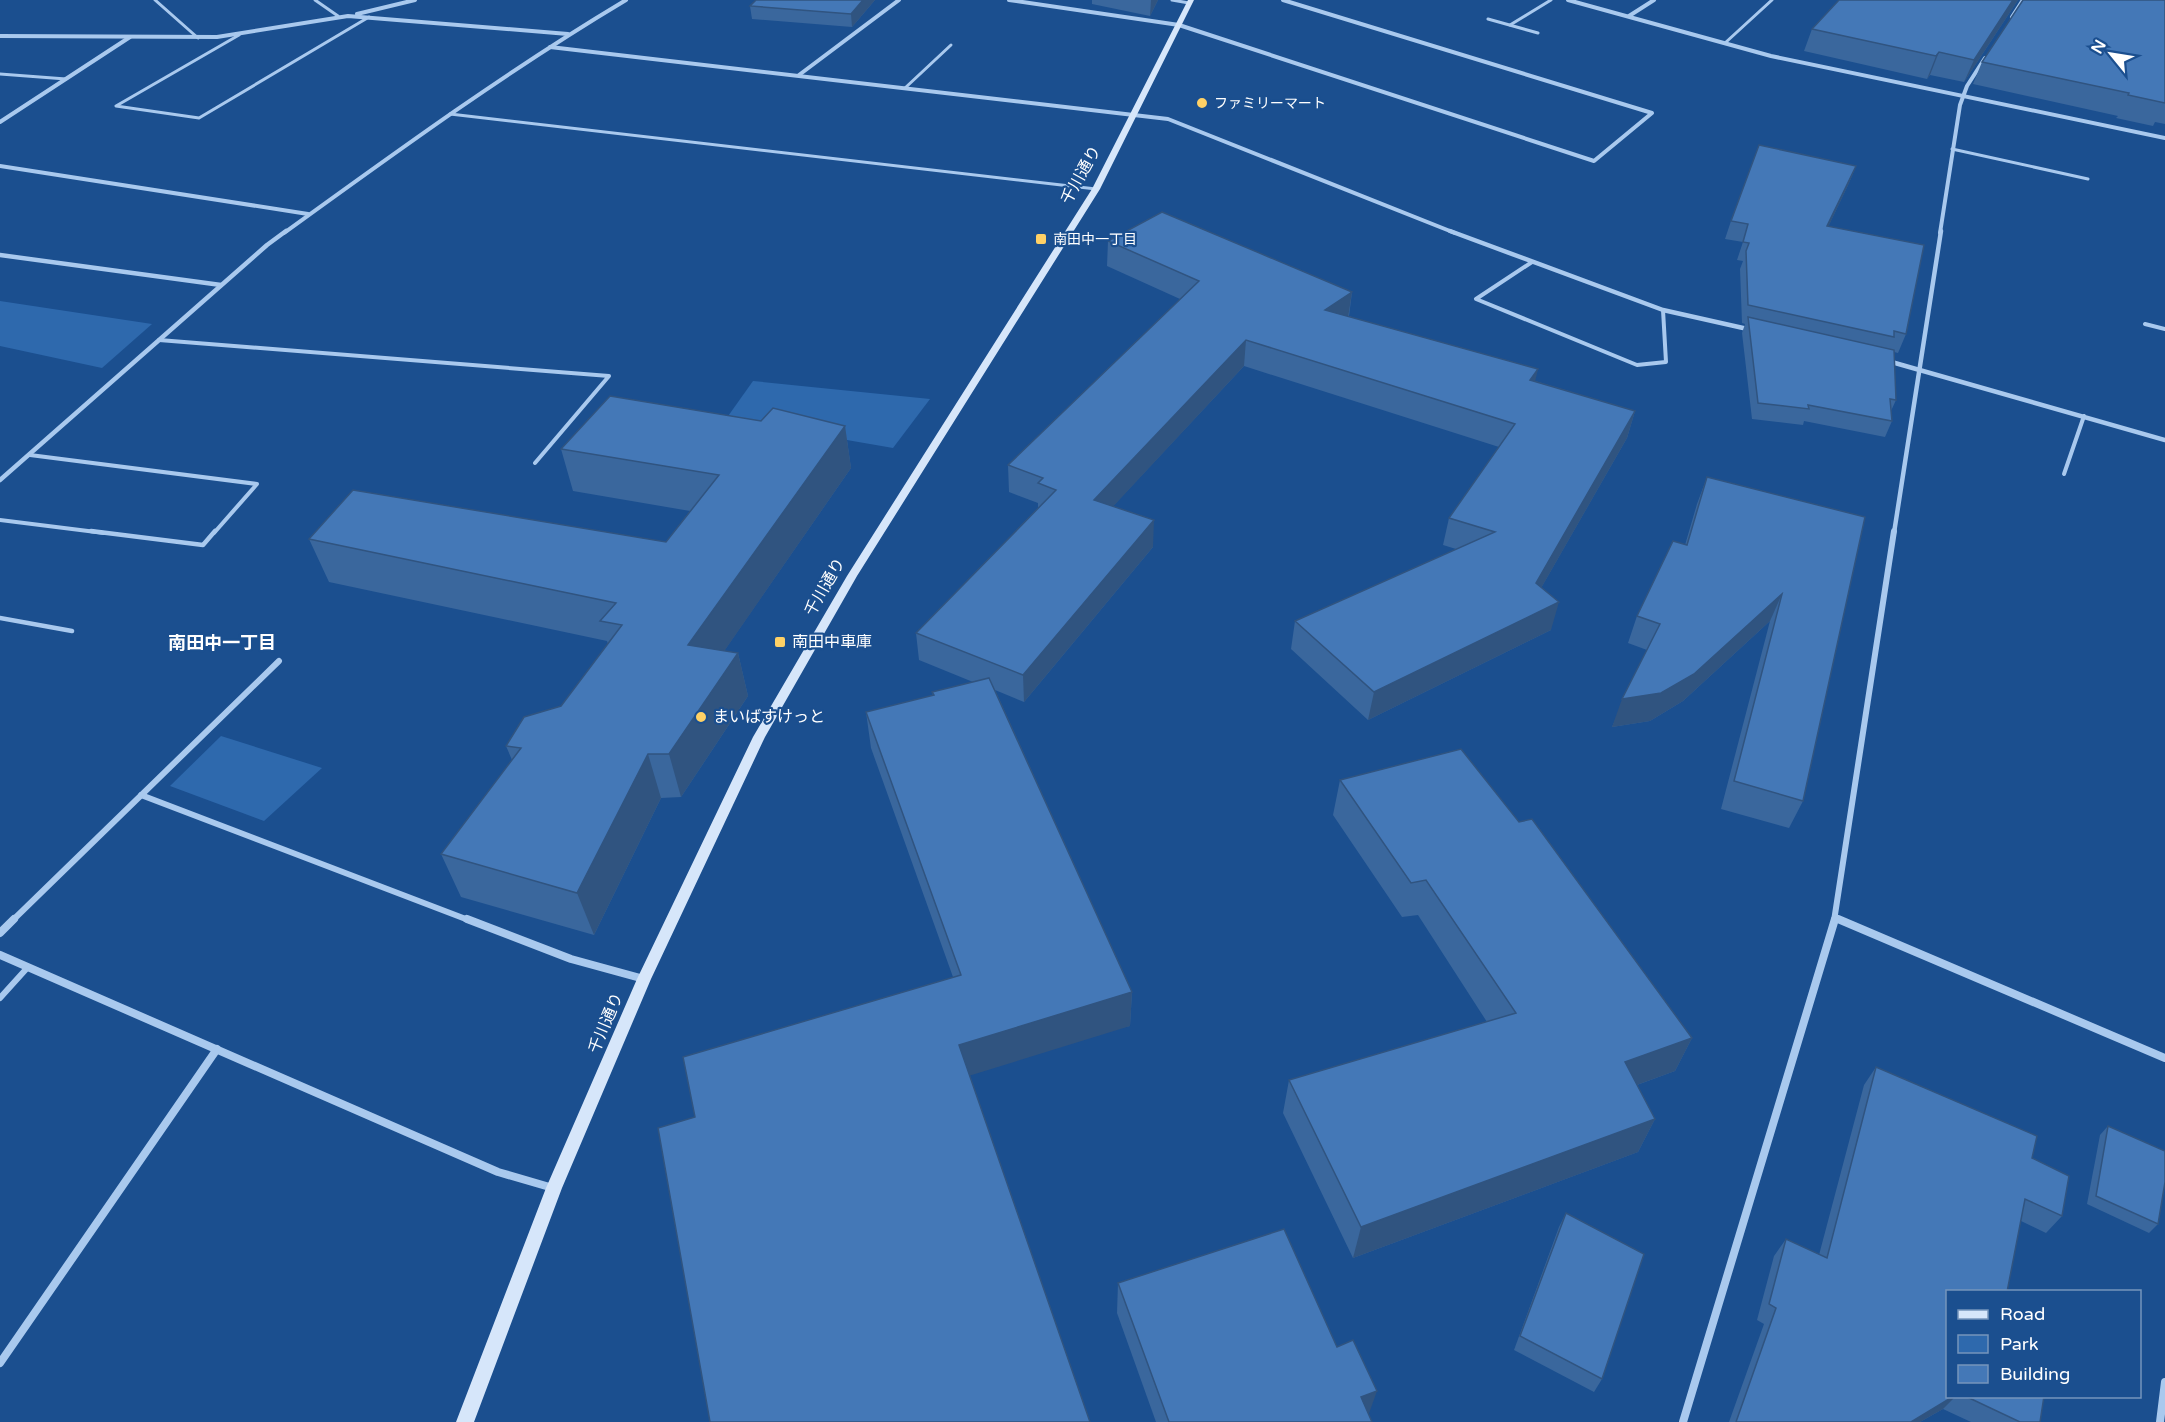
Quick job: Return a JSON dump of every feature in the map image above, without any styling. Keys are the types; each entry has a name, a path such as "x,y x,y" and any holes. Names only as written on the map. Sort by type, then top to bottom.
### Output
{"main road":[{"name":"千川通り","path":"465,1422 554,1188 644,979 749,757 863,558 1096,189 1190,2"}],"street":[{"path":"348,16 415,0"},
{"path":"0,480 267,245 450,114 569,34 627,0"},
{"path":"799,75 861,26 900,0"},
{"path":"1009,0 1179,25 1594,161 1652,113 1283,0"},
{"path":"1569,0 1771,56 2165,138"},
{"path":"1629,16 1654,0"},
{"path":"2004,29 2023,0"},
{"path":"0,36 198,38 239,35 338,16 569,34"},
{"path":"0,122 131,36"},
{"path":"550,47 1168,118 1532,262 1663,310 1756,331"},
{"path":"1683,1422 1835,918 1938,255 1952,149 1964,96 1992,48"},
{"path":"0,166 308,214"},
{"path":"0,255 221,285"},
{"path":"1884,360 1919,368 2165,440"},
{"path":"0,933 279,661"},
{"path":"141,795 571,960 644,979"},
{"path":"1835,918 2165,1058"},
{"path":"0,955 498,1172 554,1188"},
{"path":"0,1363 217,1049"},
{"path":"2160,1422 2165,1382"}],"lane":[{"path":"155,0 198,38"},
{"path":"315,0 338,16"},
{"path":"1172,0 1190,2"},
{"path":"1510,25 1551,0"},
{"path":"1725,43 1772,0"},
{"path":"239,35 116,106 199,118 369,17"},
{"path":"1488,19 1538,33"},
{"path":"905,88 951,45"},
{"path":"0,74 66,79"},
{"path":"450,114 1096,189"},
{"path":"0,117 7,117"},
{"path":"1952,149 2088,179"},
{"path":"1532,262 1476,299 1637,365 1666,362 1663,310"},
{"path":"2145,324 2165,329"},
{"path":"159,340 609,376 535,463"},
{"path":"2064,474 2084,416"},
{"path":"0,520 203,545 257,484 30,455"},
{"path":"0,618 72,632"},
{"path":"0,998 28,967"}],"green space":[{"path":"0,301 152,324 102,368 0,346"},
{"path":"753,381 930,399 893,448 726,419"},
{"path":"221,736 322,768 264,821 170,786"}],"building":[{"path":"756,0 863,0 851,14 750,6"},
{"path":"1839,0 2013,0 1974,60 1939,52 1936,56 1812,29"},
{"path":"2023,0 2165,0 2165,103 2128,95 2129,93 1982,62"},
{"path":"1759,145 1856,166 1827,226 1924,245 1906,334 1894,331 1894,337 1748,305 1746,251 1749,243 1743,242 1748,224 1731,221"},
{"path":"1162,212 1352,292 1325,310 1538,369 1530,380 1635,411 1536,583 1559,602 1374,692 1295,621 1495,532 1449,518 1515,424 1246,340 1094,500 1154,520 1023,675 916,633 1056,490 1038,483 1043,478 1008,465 1199,281 1108,241"},
{"path":"1748,317 1894,350 1896,400 1890,399 1892,421 1808,405 1809,409 1758,403"},
{"path":"610,396 761,421 773,408 845,426 688,645 738,653 669,754 648,754 577,893 441,854 521,748 506,746 524,717 561,706 622,625 600,621 616,603 309,539 353,490 666,542 719,475 561,449"},
{"path":"1707,477 1865,517 1803,801 1734,781 1782,594 1694,674 1661,693 1622,699 1660,624 1637,616 1673,541 1687,545"},
{"path":"989,678 1132,992 959,1045 1090,1422 710,1422 658,1128 695,1117 683,1057 961,975 866,712"},
{"path":"1461,749 1519,822 1532,819 1692,1038 1625,1062 1655,1119 1361,1227 1289,1080 1516,1013 1426,880 1411,883 1340,780"},
{"path":"1876,1067 2037,1136 2032,1158 2069,1176 2062,1216 2025,1199 2007,1290 1946,1290 1946,1398 1951,1398 1911,1422 1736,1422 1776,1308 1769,1304 1786,1239 1827,1258"},
{"path":"2108,1126 2165,1151 2165,1182 2158,1224 2096,1196"},
{"path":"1566,1213 1644,1254 1602,1379 1520,1336"},
{"path":"1284,1229 1337,1347 1353,1340 1377,1391 1361,1397 1372,1422 1169,1422 1118,1283"},
{"path":"1969,1398 2044,1398 2040,1422 2020,1422"}],"place":[{"name":"ファミリーマート","path":"1202,103"},
{"name":"南田中一丁目","path":"1041,239"},
{"name":"南田中車庫","path":"780,642"},
{"name":"まいばすけっと","path":"701,717"}],"district":[{"name":"南田中一丁目","path":"222,643"}]}
